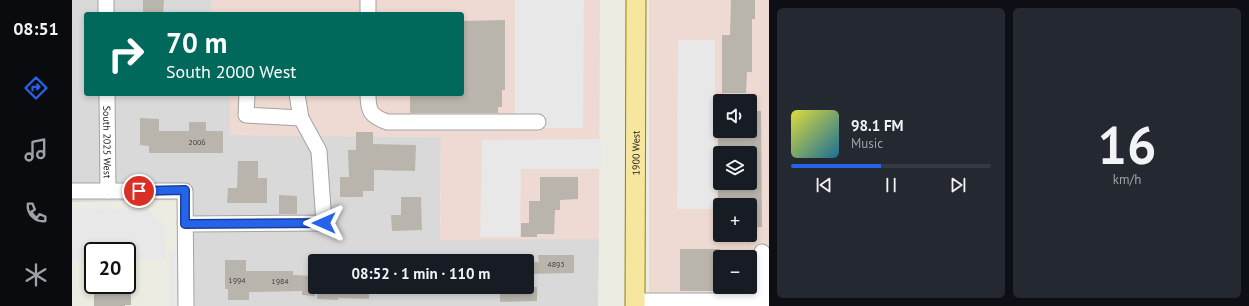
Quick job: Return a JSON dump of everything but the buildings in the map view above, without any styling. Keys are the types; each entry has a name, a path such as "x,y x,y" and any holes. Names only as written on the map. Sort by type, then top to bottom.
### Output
{"main road":[{"name":"1900 West","path":"635,304 636,0"}],"street":[{"path":"106,0 106,12"},
{"path":"368,0 368,12"},
{"name":"South 2025 West","path":"107,96 108,191"},
{"path":"247,96 246,115 301,118"},
{"path":"185,224 324,223 319,151 301,118 297,96"},
{"path":"368,96 370,112 377,118 387,122 538,122"},
{"path":"72,191 185,190 186,306"},
{"path":"635,304 763,301 762,252"}],"shaded area":[{"path":"72,0 211,0 211,12 84,12 84,96 230,96 230,135 441,137 440,239 599,239 598,306 190,306 188,200 72,202"},
{"path":"211,0 600,0 599,239 440,240 441,137 230,135 230,96 464,96 464,12 211,12"},
{"path":"515,0 584,0 583,128 515,128"},
{"path":"649,0 769,0 769,306 649,306"},
{"path":"678,40 715,40 713,138 715,138 715,146 713,146 713,190 715,190 715,198 713,198 713,209 677,209"},
{"path":"601,139 601,169 521,169 520,237 480,237 482,140"},
{"path":"72,208 147,209 165,226 166,260 136,260 136,242 84,242 84,261 72,261"},
{"path":"169,250 183,250 182,306 169,306"}],"route":[{"path":"139,191 185,190 185,224 324,223"}]}
